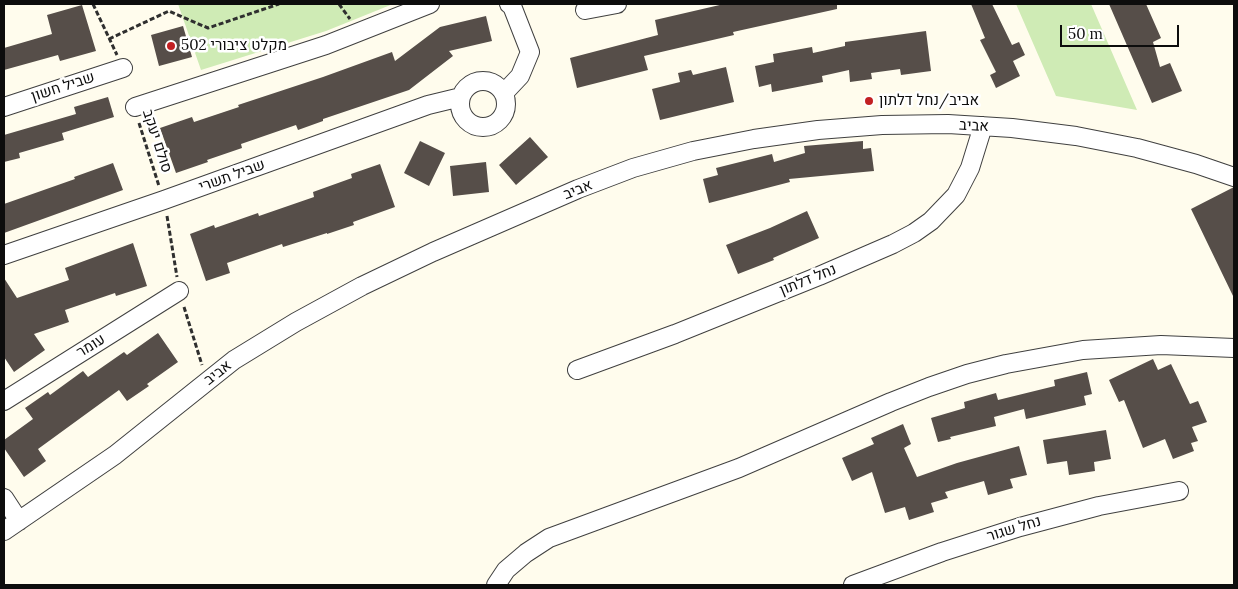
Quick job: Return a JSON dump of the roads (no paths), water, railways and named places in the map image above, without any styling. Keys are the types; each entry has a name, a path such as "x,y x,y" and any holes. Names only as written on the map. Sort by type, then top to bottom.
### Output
{"street":[{"path":"135,108 326,45 430,4"},
{"path":"504,93 520,76 530,52 512,6 509,4"},
{"path":"585,10 617,4"},
{"name":"שביל חשון","path":"4,107 123,68"},
{"path":"477,81 492,82 504,93 506,100 504,115 493,125 486,127 471,124 462,113 460,97 469,85 477,81"},
{"name":"שביל תשרי","path":"4,255 428,106 460,97"},
{"name":"אביב","path":"4,531 115,455 234,360 264,341 362,286 433,252 578,189 634,168 754,138 882,125 948,124 1076,136 1137,148 1196,164 1234,177"},
{"name":"נחל דלתון","path":"578,370 803,283 869,256 914,233 931,221 956,195 970,168 983,126"},
{"name":"עומר","path":"4,401 179,291"},
{"path":"496,585 506,570 526,553 549,538 739,468 891,402 967,374 1006,364 1083,350 1161,346 1234,348"},
{"name":"נחל שגור","path":"853,585 942,552 1020,527 1099,506 1179,491"},
{"path":"4,498 19,520"}],"place":[{"name":"מקלט ציבורי 502","path":"171,46"},
{"name":"אביב/נחל דלתון","path":"869,101"}]}
